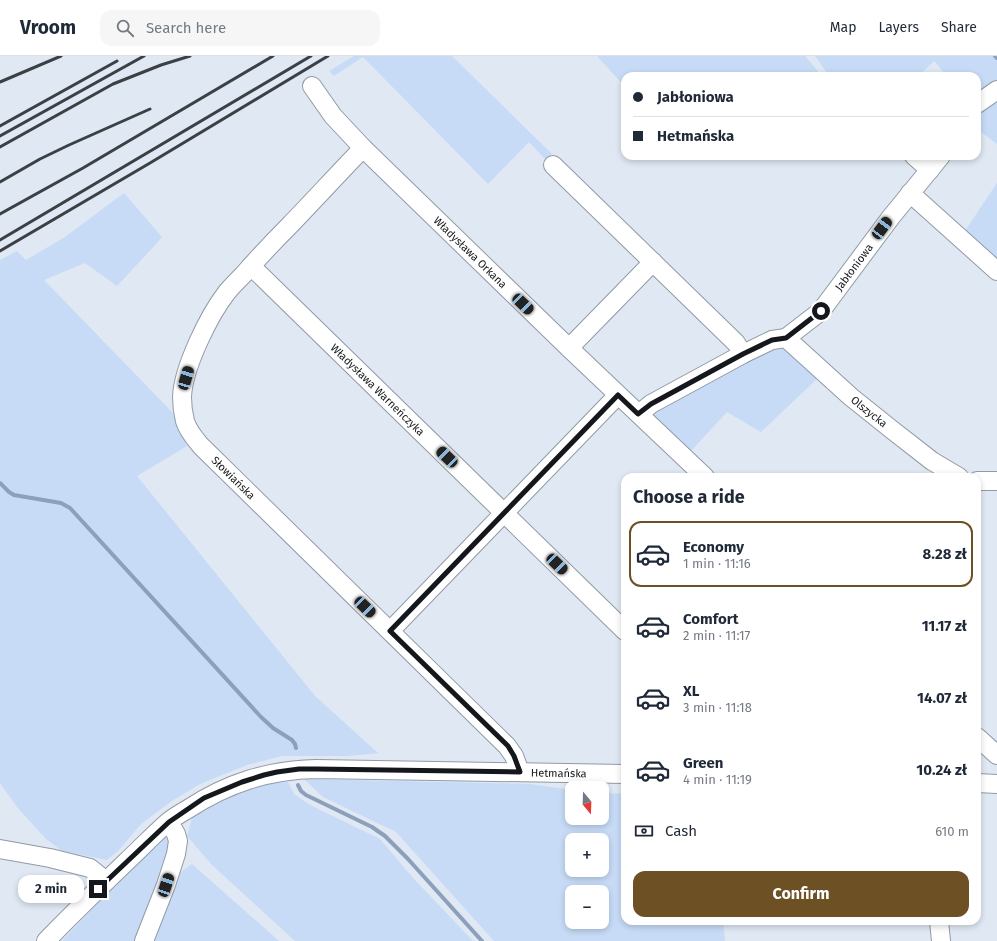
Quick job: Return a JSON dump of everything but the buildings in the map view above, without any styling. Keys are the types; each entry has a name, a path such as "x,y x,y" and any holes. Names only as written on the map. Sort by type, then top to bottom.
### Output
{"street":[{"name":"Władysława Orkana","path":"312,86 333,116 363,148 700,473"},
{"path":"981,101 997,90"},
{"name":"Słowiańska","path":"363,148 251,266 220,302 194,353 186,378 182,396 185,421 188,429 201,446 508,746 514,756 520,772"},
{"path":"919,160 930,170"},
{"name":"Jabłoniowa","path":"786,338 821,311 910,193 938,160"},
{"path":"553,165 736,343 743,354"},
{"path":"910,193 997,271"},
{"path":"569,348 653,262"},
{"name":"Władysława Warneńczyka","path":"251,266 621,627"},
{"path":"638,414 651,404 743,354 772,340 786,338"},
{"name":"Olszycka","path":"786,338 851,397 932,461 953,473"},
{"path":"390,631 618,395"},
{"path":"981,481 997,481"},
{"path":"981,740 997,755"},
{"name":"Hetmańska","path":"46,941 106,881 169,822 204,798 242,782 277,772 299,769 621,774"},
{"path":"981,783 997,784"},
{"path":"144,941 166,885 176,854 178,841 169,822"},
{"path":"0,849 50,858 90,868 106,881"},
{"path":"939,925 941,941"}],"shaded area":[{"path":"354,56 452,56 552,154 546,160 529,142 488,184 363,57 334,76 329,71"},
{"path":"597,56 805,56 819,72 621,72 621,83"},
{"path":"815,56 997,56 997,81 981,93 981,72 944,72 934,61 923,72 826,72"},
{"path":"997,99 997,144 981,132 981,108"},
{"path":"997,183 997,261 963,234"},
{"path":"124,193 162,237 157,243 117,286 85,263 44,280 172,412 187,446 137,476 315,696 378,753 349,756 282,756 247,765 200,784 172,801 141,824 119,850 107,860 62,851 46,839 17,807 0,783 0,260 17,251 26,260 65,237"},
{"path":"779,343 819,377 761,432 727,412 691,451 649,414"},
{"path":"304,779 530,784 565,789 565,825 609,825 609,794 621,793 621,925 723,925 725,941 494,941 396,832 323,797"},
{"path":"288,782 294,794 310,805 380,839 414,879 473,941 295,941 212,865 187,836 193,815 256,785"},
{"path":"165,837 171,840 172,844 138,941 62,941 105,896"},
{"path":"192,864 279,941 153,941 174,877"}],"waterway":[{"path":"0,483 14,495 61,503 70,508 261,717 273,728 292,740 296,748"},
{"path":"298,785 301,791 306,795 372,827 385,836 408,859 482,941"}],"railway":[{"path":"0,82 61,56"},
{"path":"0,136 144,56"},
{"path":"0,147 113,84 161,65 190,56"},
{"path":"0,214 83,168 273,56"},
{"path":"0,240 311,56"},
{"path":"0,251 328,56"},
{"path":"0,126 117,61"},
{"path":"0,182 40,159 150,109"}],"route":[{"path":"98,889 169,822 204,798 242,782 264,775 299,769 466,770 520,772 514,756 508,746 390,631 618,395 638,414 651,404 743,354 772,340 786,338 821,311"}]}
